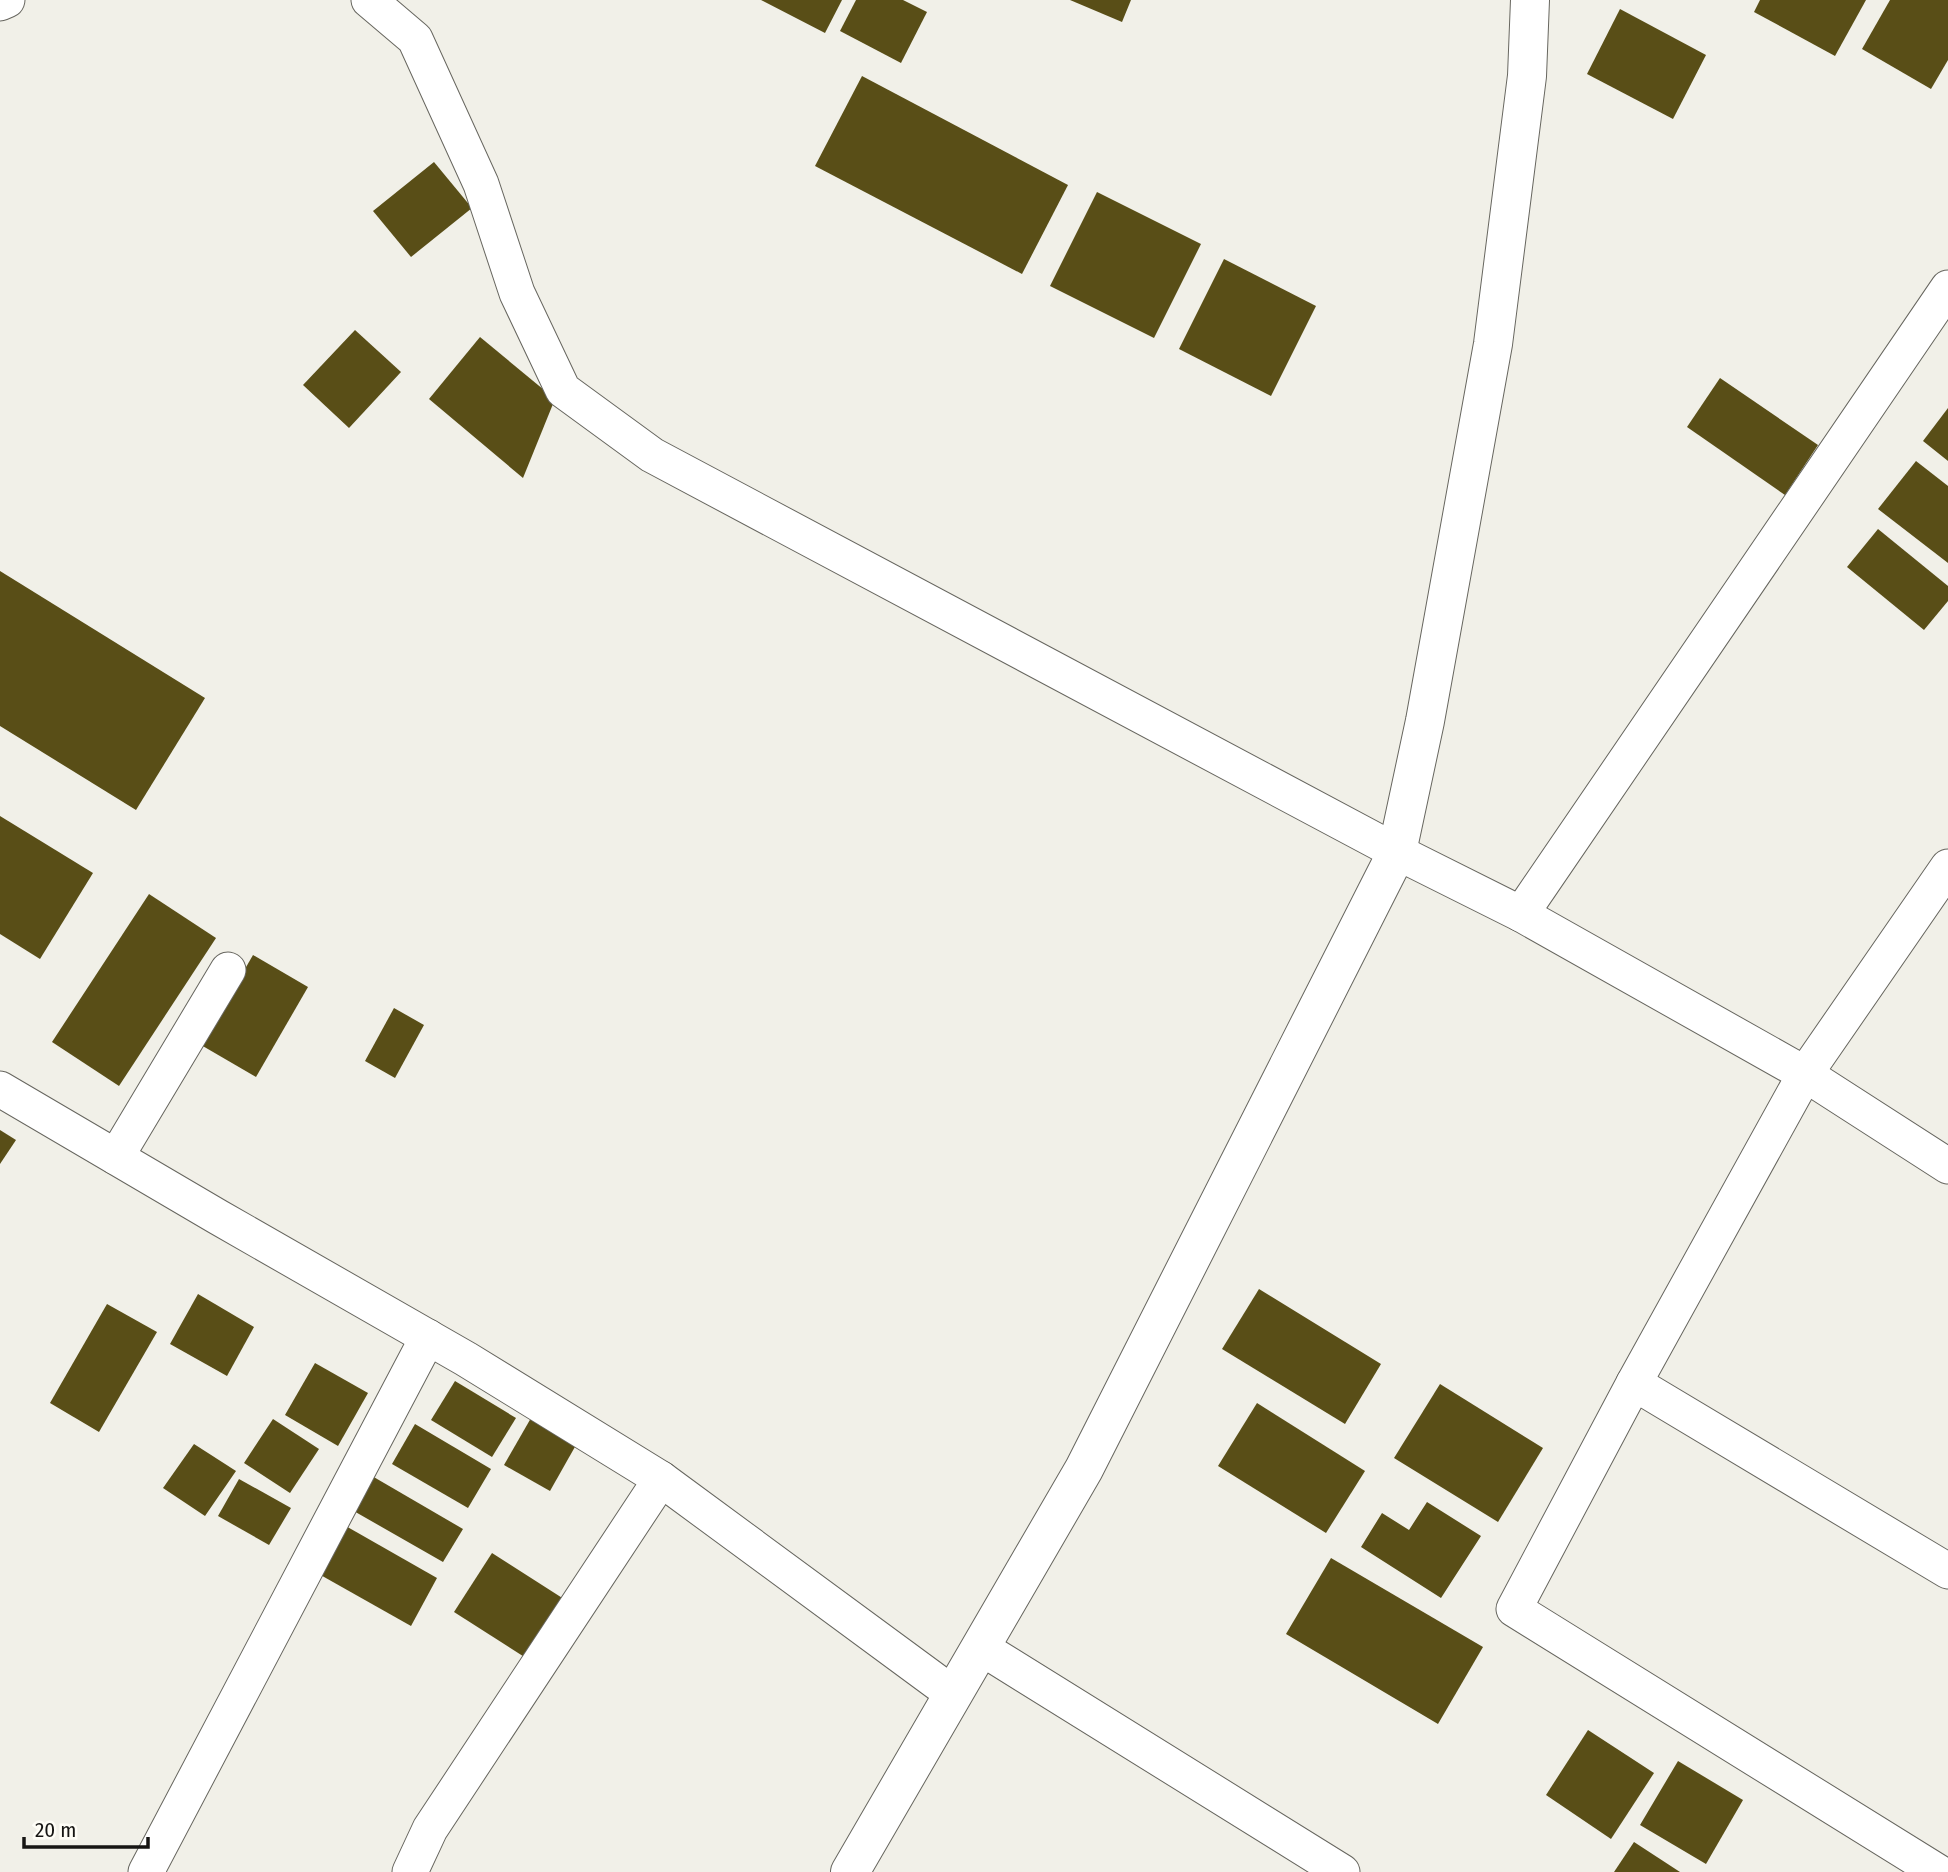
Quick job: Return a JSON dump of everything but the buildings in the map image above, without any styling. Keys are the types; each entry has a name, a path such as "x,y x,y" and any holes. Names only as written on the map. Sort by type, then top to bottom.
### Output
{"main road":[{"path":"850,1872 1084,1469 1397,852 1425,721 1493,344 1527,76 1530,0"}],"street":[{"path":"0,3 8,0"},
{"path":"369,0 415,39 481,184 517,293 563,390 652,455 1397,852 1521,914 1805,1074 1948,1166"},
{"path":"1521,914 1948,288"},
{"path":"1938,1872 1514,1609 1634,1383 1805,1074 1948,867"},
{"path":"116,1157 228,970"},
{"path":"0,1089 428,1337 661,1479 953,1695"},
{"path":"146,1872 428,1337"},
{"path":"1634,1383 1948,1571"},
{"path":"410,1872 438,1817 661,1479"},
{"path":"980,1647 1342,1872"}]}
